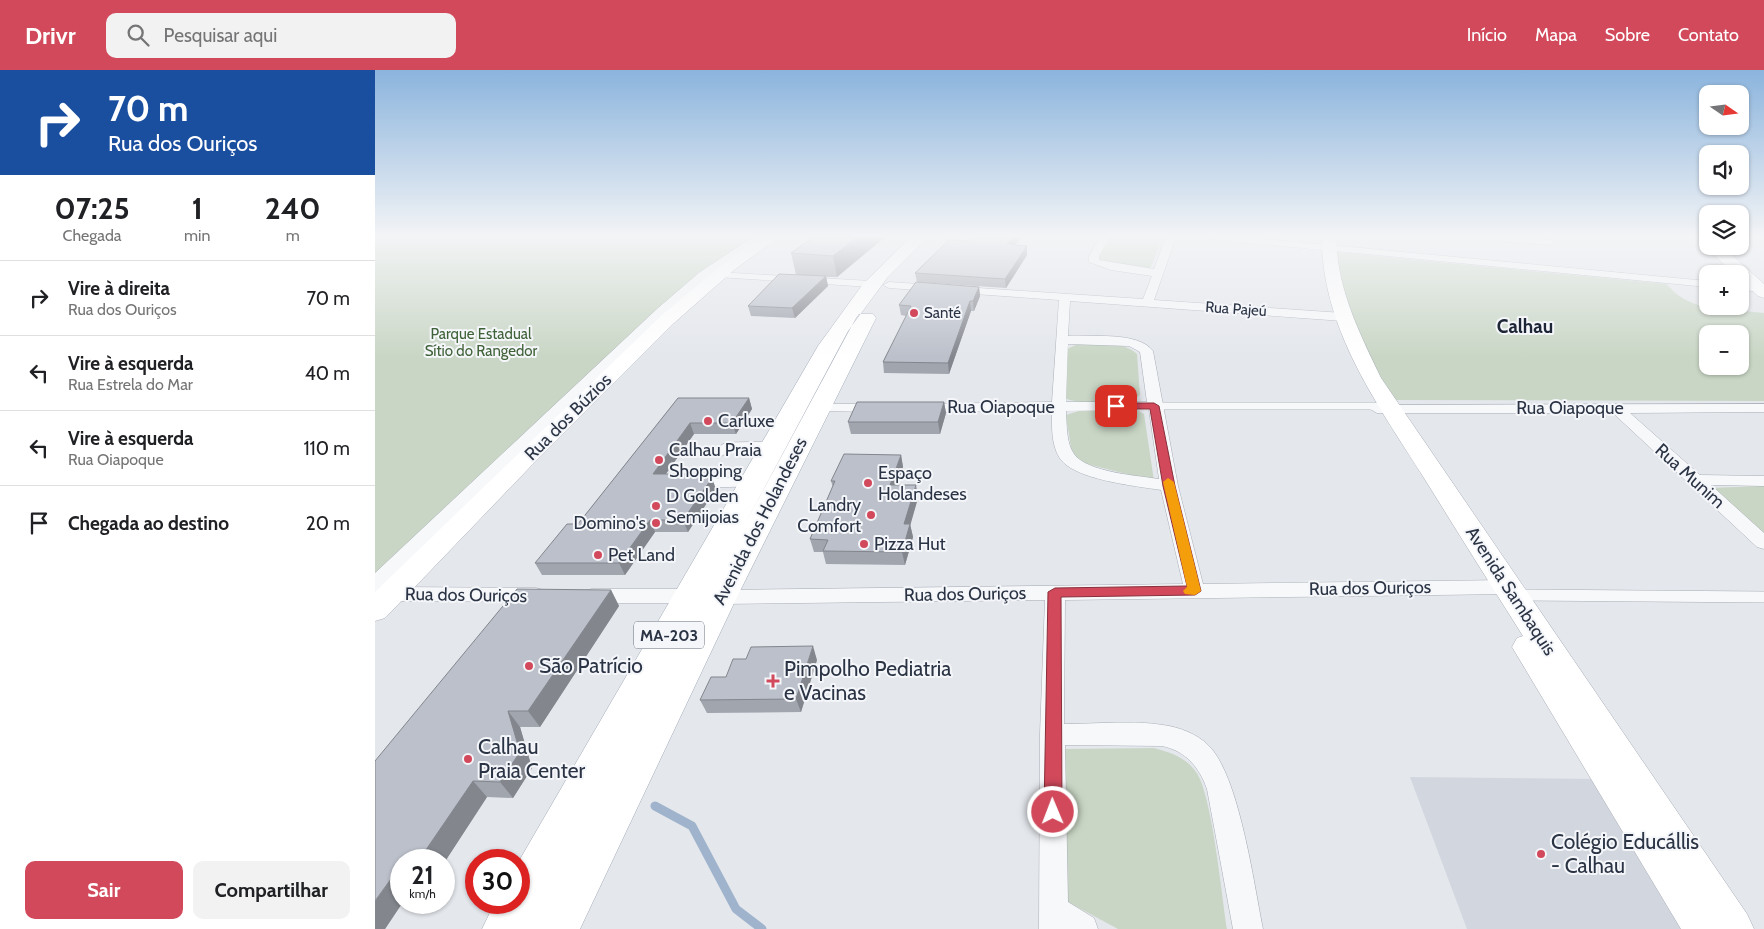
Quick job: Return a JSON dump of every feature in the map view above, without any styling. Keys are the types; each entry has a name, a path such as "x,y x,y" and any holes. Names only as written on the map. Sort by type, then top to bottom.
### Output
{"main road":[{"name":"Rua dos Búzios","path":"375,610 383,589 715,277"},
{"name":"Avenida dos Holandeses","path":"555,929 706,596 753,482 828,346 854,305 878,277"},
{"name":"Avenida dos Holandeses","path":"506,929 818,408 858,331 889,285 897,277"},
{"name":"Avenida Sambaquis","path":"1324,277 1360,379 1504,589 1732,929"},
{"path":"1749,277 1763,289"},
{"path":"1752,277 1763,289"},
{"name":"Avenida Sambaquis","path":"1504,589 1705,929"}],"street":[{"path":"383,589 662,311 700,277"},
{"path":"765,277 871,284"},
{"path":"1147,303 1155,277"},
{"path":"1638,277 1699,283"},
{"name":"Rua Pajeú","path":"889,285 1339,316"},
{"path":"1749,288 1763,289"},
{"path":"1065,297 1059,407 1062,446 1066,456 1076,464 1093,471 1169,486"},
{"path":"1062,340 1116,341 1140,346 1145,351 1169,486 1195,591"},
{"name":"Rua Oiapoque","path":"909,408 1154,406"},
{"path":"818,408 889,408"},
{"name":"Rua Oiapoque","path":"1381,408 1764,408"},
{"name":"Rua Munim","path":"1616,408 1764,543"},
{"path":"1694,480 1764,481"},
{"name":"Rua dos Ouriços","path":"383,589 560,596 1504,589"},
{"path":"1055,592 1052,734 1054,920 1083,929"},
{"path":"1052,734 1162,735 1178,738 1203,755 1213,769 1220,789 1248,929"}],"lane":[{"path":"1154,406 1381,408"},
{"path":"718,453 727,447 773,446"},
{"path":"702,477 703,483 753,482"},
{"name":"Rua dos Ouriços","path":"1504,589 1764,597"}],"shaded area":[{"name":"Colégio Educállis - Calhau","path":"1410,777 1599,779 1687,929 1467,929"}],"green space":[{"name":"Parque Estadual Sítio do Rangedor","path":"375,277 713,277 375,596"},
{"path":"1339,277 1595,277 1666,284 1679,296 1699,305 1699,315 1749,315 1749,312 1764,313 1764,401 1396,400 1365,348 1349,311"},
{"path":"1102,343 1117,345 1137,354 1140,395 1134,399 1115,403 1080,402 1065,398 1067,349 1078,344"},
{"path":"1135,409 1144,414 1154,481 1083,463 1072,454 1066,415 1082,410"},
{"path":"1764,486 1764,537 1709,488"},
{"path":"1154,748 1183,759 1196,772 1202,784 1212,823 1227,929 1118,929 1068,902 1064,749"}],"building":[{"path":"776,277 825,277 792,308 748,306"},
{"path":"976,277 1006,277 1005,279"},
{"path":"916,282 979,287 973,301 970,301 948,363 883,362 911,306 899,305"},
{"path":"678,398 749,398 732,423 690,423 653,474 690,474 688,477 712,478 683,520 650,520 619,563 535,563 567,524 578,524"},
{"path":"857,402 944,402 938,422 848,422"},
{"path":"844,454 901,455 890,485 916,485 904,524 910,524 902,552 823,551 828,540 810,539 835,481 831,481"},
{"path":"517,589 611,590 528,711 508,711 520,752 500,782 473,781 427,849 390,849 390,880 375,901 375,761"},
{"name":"Pimpolho Pediatria e Vacinas","path":"813,646 796,699 700,700 711,677 726,677 733,659 746,659 751,647"}],"waterway":[{"path":"655,806 692,826 736,909 762,929"}],"slow traffic":[{"path":"1168,482 1195,591 1189,591"}],"place":[{"name":"Santé","path":"914,313"},
{"name":"Carluxe","path":"708,421"},
{"name":"Calhau Praia Shopping","path":"659,460"},
{"name":"Espaço Holandeses","path":"868,483"},
{"name":"D Golden Semijoias","path":"656,506"},
{"name":"Landry Comfort","path":"871,515"},
{"name":"Domino's","path":"656,523"},
{"name":"Pizza Hut","path":"864,544"},
{"name":"Pet Land","path":"598,555"},
{"name":"São Patrício","path":"529,666"},
{"name":"Pimpolho Pediatria e Vacinas","path":"773,681"},
{"name":"Calhau Praia Center","path":"468,759"},
{"name":"Colégio Educállis - Calhau","path":"1541,854"}],"district":[{"name":"Calhau","path":"1525,326"}],"route":[{"path":"1053,812 1052,734 1055,592 1195,591 1169,486 1154,406 1116,406"}]}
